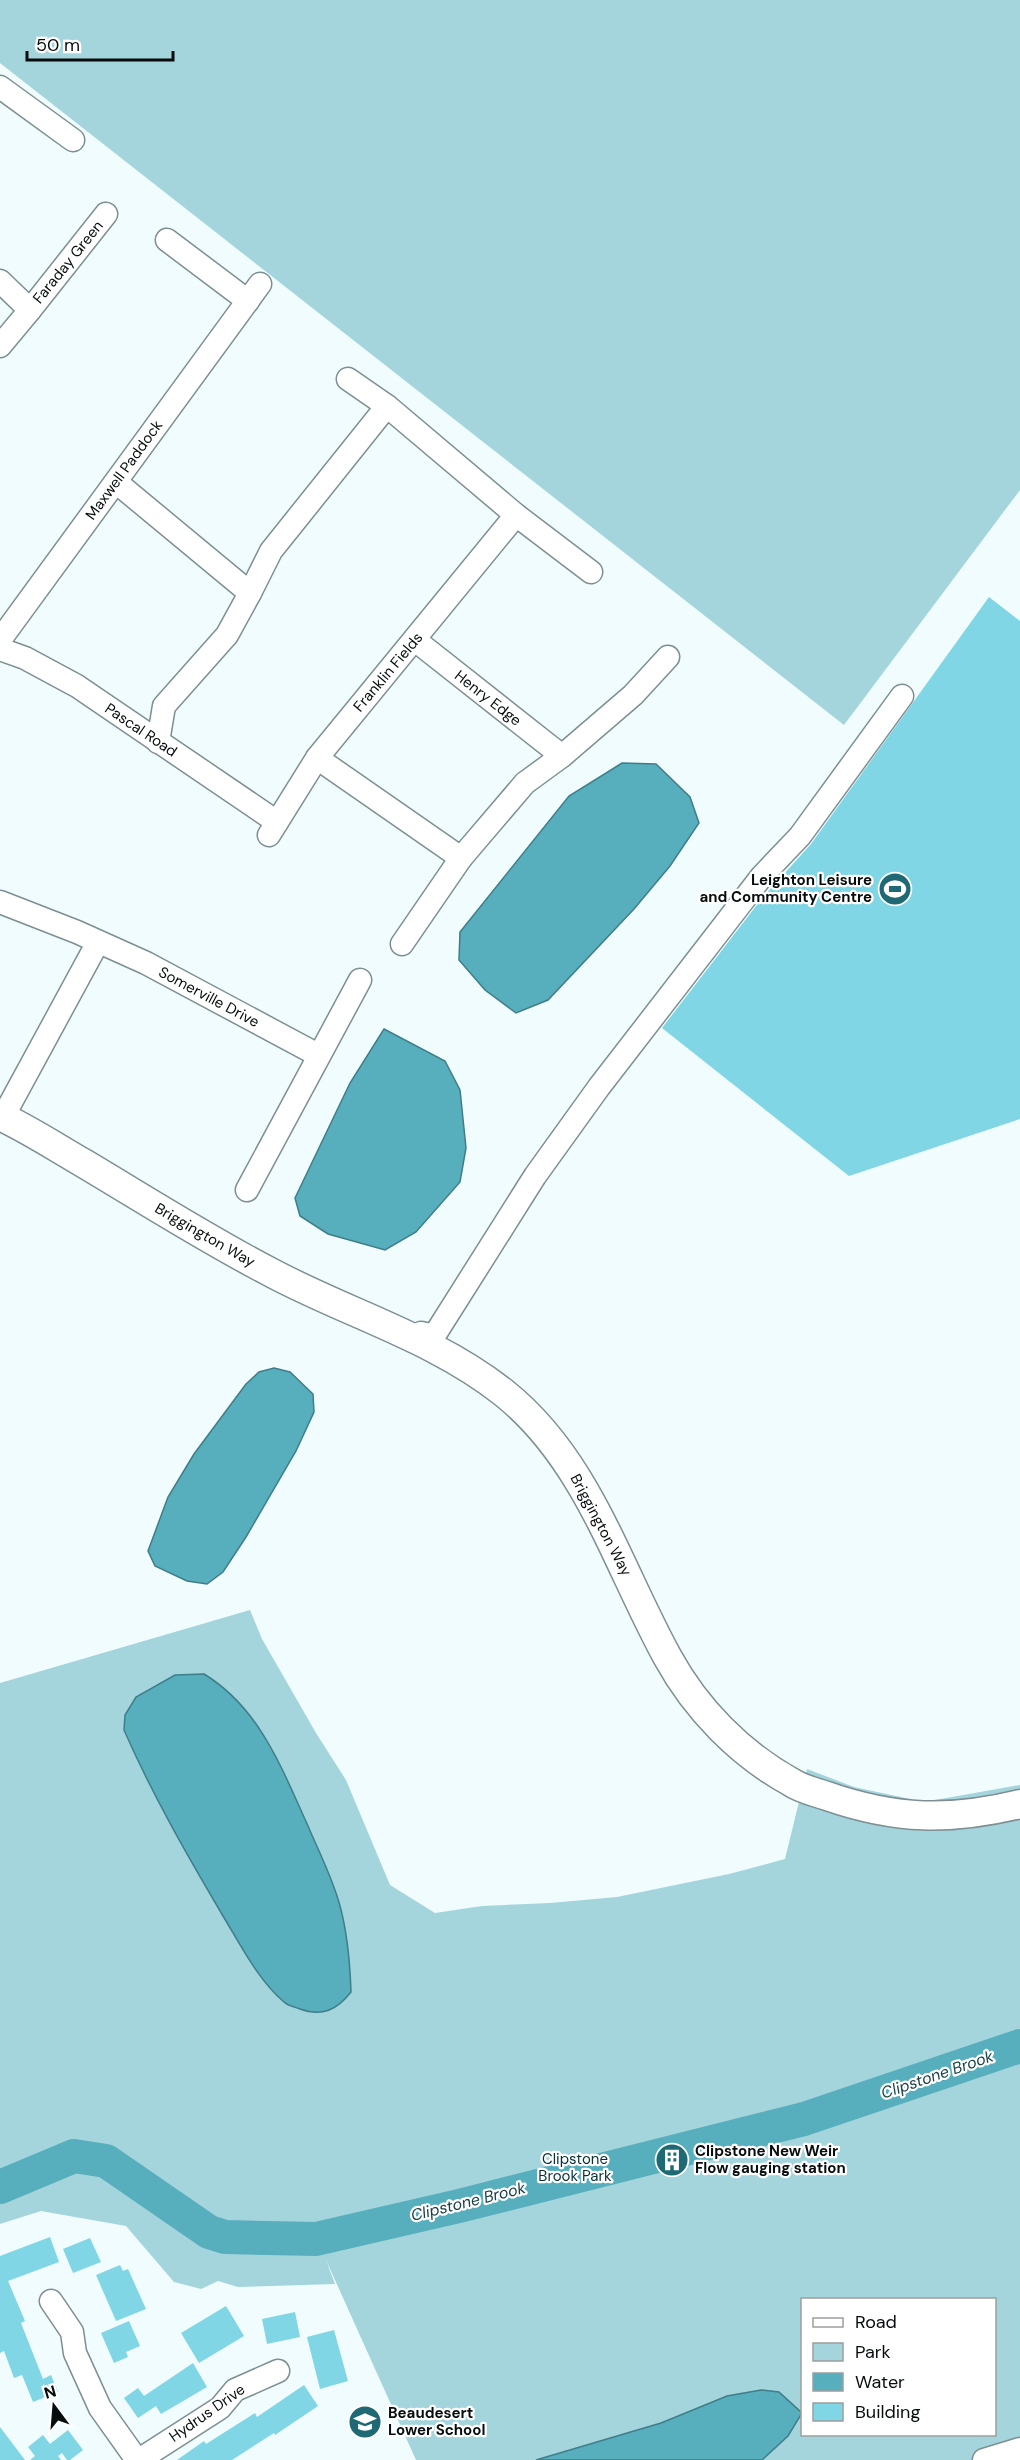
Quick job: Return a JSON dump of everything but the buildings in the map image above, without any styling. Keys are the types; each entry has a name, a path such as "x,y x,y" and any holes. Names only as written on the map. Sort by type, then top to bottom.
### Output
{"street":[{"path":"0,87 73,140"},
{"name":"Faraday Green","path":"0,346 106,214"},
{"name":"Maxwell Paddock","path":"0,640 254,292 167,240"},
{"name":"Faraday Green","path":"0,281 30,310"},
{"path":"348,378 387,406 516,515 591,572"},
{"path":"158,742 164,706 227,635 271,551 387,406"},
{"path":"116,482 250,593"},
{"name":"Franklin Fields","path":"273,828 317,758 516,515"},
{"name":"Henry Edge","path":"415,640 562,756"},
{"name":"Pascal Road","path":"0,649 25,658 77,686 158,742 273,828"},
{"path":"402,944 460,858 525,783 562,756 633,695 668,657"},
{"path":"416,1341 421,1333 434,1336 535,1176 599,1087 762,876 800,836 902,696"},
{"path":"317,758 460,858"},
{"name":"Somerville Drive","path":"0,902 146,963 318,1055"},
{"path":"1,1117 98,942"},
{"path":"247,1190 360,980"},
{"name":"Briggington Way","path":"1,1117 273,1274 390,1327 458,1362 505,1394 542,1431 573,1472 606,1530 669,1661 714,1723 753,1756 792,1784 883,1812 926,1816 967,1815 1020,1804"},
{"name":"Hydrus Drive","path":"51,2301 72,2332 75,2353 100,2408 138,2460 220,2408 235,2390 279,2371"},
{"path":"985,2460 1020,2449"}],"green space":[{"path":"0,0 1020,0 1020,490 844,725 0,63"},
{"name":"Clipstone Brook Park","path":"250,1610 262,1639 346,1780 390,1885 435,1913 482,1906 617,1897 729,1874 785,1859 807,1769 854,1787 924,1802 1020,1785 1020,2449 984,2460 416,2460 326,2260 335,2284 238,2287 218,2281 201,2289 174,2282 126,2226 41,2211 0,2224 0,2192 74,2162 104,2166 207,2236 225,2242 319,2244 316,2239 253,2238 209,2232 106,2161 74,2156 0,2187 0,1683"}],"water":[{"path":"622,763 656,764 690,797 699,823 670,866 634,909 548,1000 516,1013 485,990 459,960 460,932 569,796"},
{"path":"384,1029 445,1061 460,1090 466,1148 460,1182 416,1232 385,1250 328,1234 300,1216 295,1198 350,1083"},
{"path":"274,1368 290,1372 313,1394 314,1412 296,1451 246,1537 223,1572 207,1584 187,1581 155,1566 148,1551 168,1497 194,1454 246,1384 259,1372"},
{"path":"204,1674 240,1704 267,1741 289,1783 334,1886 347,1938 351,1992 335,2007 328,2010 315,2012 287,2005 258,1973 170,1824 124,1730 125,1715 136,1697 175,1675"},
{"path":"761,2390 779,2392 801,2415 788,2436 762,2460 536,2460 661,2423 727,2396"}],"waterway":[{"name":"Clipstone Brook","path":"0,2187 74,2156 106,2161 209,2232 225,2237 316,2239 459,2206 804,2119 1020,2046"}],"place":[{"name":"Leighton Leisure and Community Centre","path":"895,889"},
{"name":"Clipstone New Weir Flow gauging station","path":"672,2160"},
{"name":"Beaudesert Lower School","path":"365,2422"}]}
